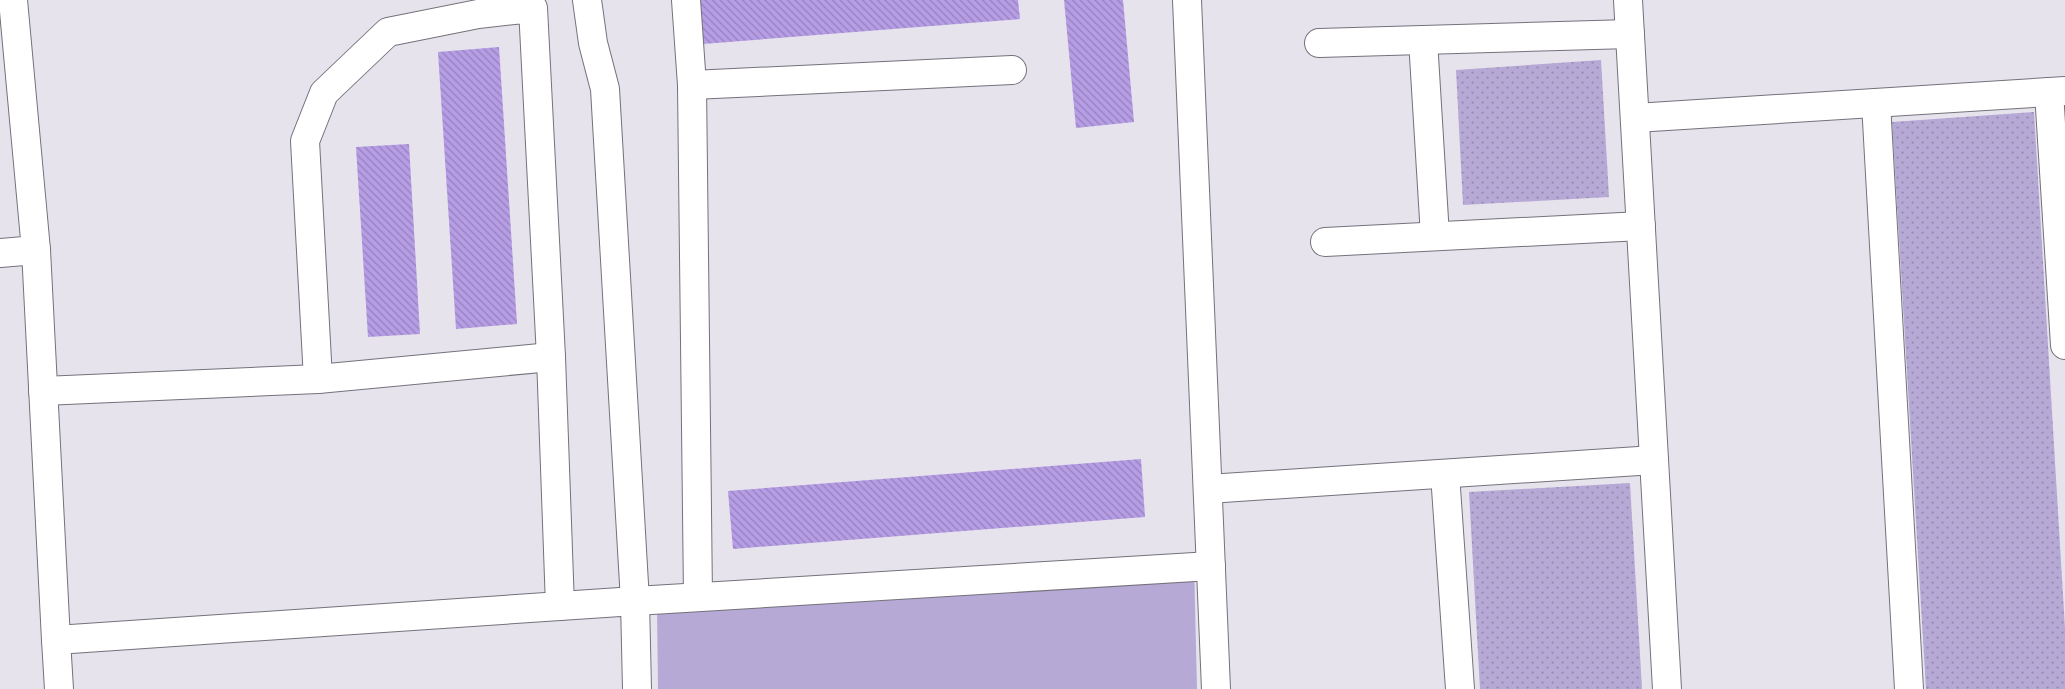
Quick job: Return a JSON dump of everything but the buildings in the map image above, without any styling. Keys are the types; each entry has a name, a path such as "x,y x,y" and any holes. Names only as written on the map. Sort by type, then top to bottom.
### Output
{"street":[{"path":"13,0 36,250 59,689"},
{"path":"588,0 593,43 606,89 613,250 635,600 637,689"},
{"path":"686,0 692,85 698,597"},
{"path":"1187,0 1216,689"},
{"path":"1628,0 1667,689"},
{"path":"318,379 305,141 324,93 388,32 478,14 533,8 551,357 560,606"},
{"path":"1319,43 1630,34"},
{"path":"1423,40 1435,236"},
{"path":"692,85 1012,70"},
{"path":"1635,118 2057,91 2065,345"},
{"path":"1876,103 1909,689"},
{"path":"1325,242 1641,226"},
{"path":"0,253 36,250"},
{"path":"43,392 318,379 551,357"},
{"path":"1208,489 1654,460"},
{"path":"1445,474 1460,689"},
{"path":"56,640 635,600 1211,566"}],"shaded area":[{"path":"1601,60 1609,197 1463,205 1456,70"},
{"path":"2034,112 2065,628 2065,689 1926,689 1892,122"},
{"path":"1630,483 1642,689 1480,689 1469,492"},
{"path":"1194,562 1197,689 658,689 657,609"}]}
